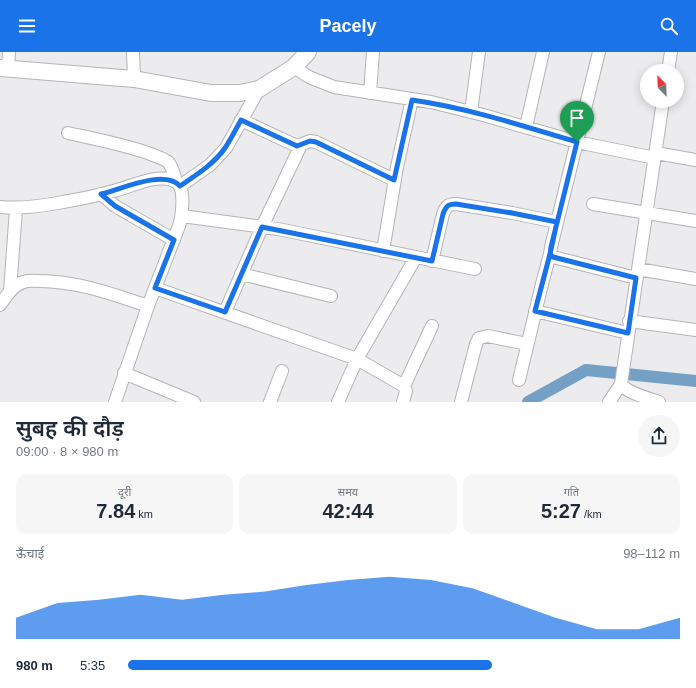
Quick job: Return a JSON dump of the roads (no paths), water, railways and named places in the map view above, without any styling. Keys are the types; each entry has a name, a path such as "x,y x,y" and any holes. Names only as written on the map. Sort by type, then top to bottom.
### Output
{"street":[{"path":"9,52 4,69 134,79 211,93 240,93 259,89 294,67 308,52"},
{"path":"133,52 134,79"},
{"path":"370,93 373,52"},
{"path":"471,112 479,52"},
{"path":"526,127 543,52"},
{"path":"519,380 599,52"},
{"path":"669,64 671,52"},
{"path":"294,67 309,77 325,84 370,93 431,102 577,142 655,156 696,160"},
{"path":"0,208 16,208 63,202 159,179 178,184 210,164 226,148 259,89"},
{"path":"384,251 394,180 412,100"},
{"path":"609,402 621,381 662,108"},
{"path":"241,120 297,146 310,141 316,142 394,180"},
{"path":"68,133 133,148 167,161 174,172 182,194 182,216 148,306 115,402"},
{"path":"225,312 262,227 301,145"},
{"path":"101,194 115,206 174,240"},
{"path":"432,261 443,214 446,207 450,204 505,211 557,222"},
{"path":"593,204 696,221"},
{"path":"10,291 16,208"},
{"path":"182,216 262,227 475,269"},
{"path":"550,254 553,257 637,273 696,279"},
{"path":"338,402 357,359 416,257"},
{"path":"241,274 331,296"},
{"path":"0,305 16,285 24,282 54,281 96,288 148,306"},
{"path":"155,288 357,359 404,386 406,391 403,402"},
{"path":"535,311 628,333"},
{"path":"629,321 696,330"},
{"path":"404,386 432,326"},
{"path":"461,402 476,344 479,338 488,336 528,344"},
{"path":"270,402 282,371"},
{"path":"124,373 194,402"},
{"path":"621,381 624,388 659,402"}],"waterway":[{"path":"528,402 586,370 696,381"}]}
